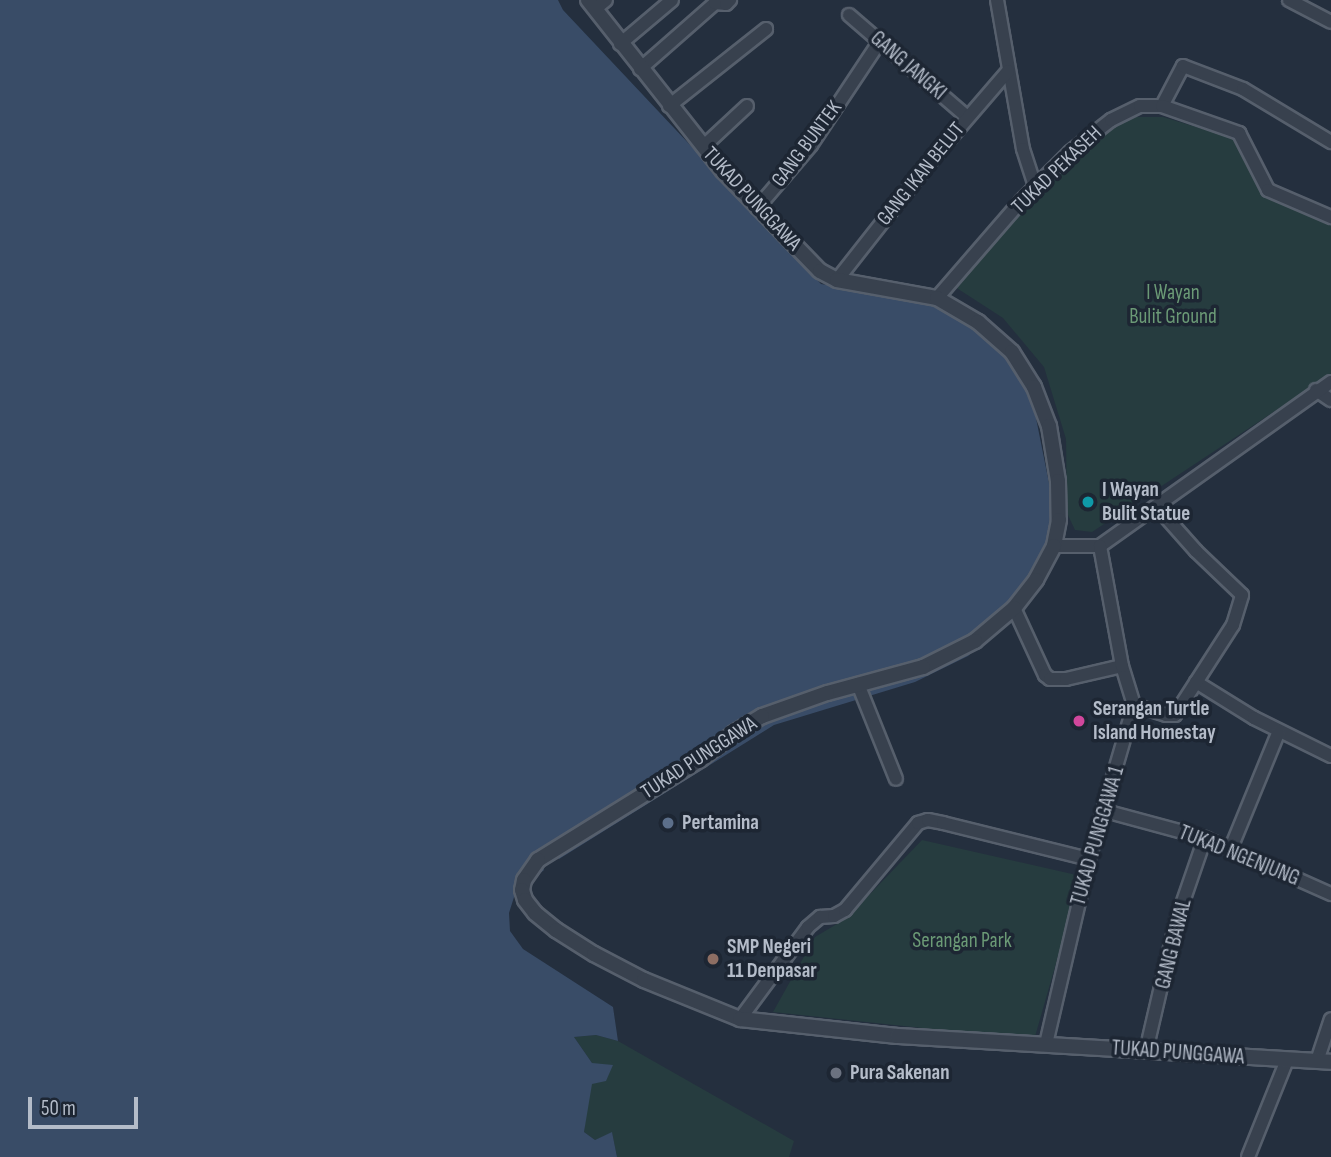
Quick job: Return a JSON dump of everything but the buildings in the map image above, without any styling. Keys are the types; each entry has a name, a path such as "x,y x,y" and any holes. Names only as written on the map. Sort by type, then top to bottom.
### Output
{"street":[{"path":"620,44 672,0"},
{"path":"640,69 714,1 726,4 730,0"},
{"path":"997,0 1023,149 1035,187"},
{"path":"1289,0 1331,22"},
{"name":"TUKAD PUNGGAWA","path":"596,3 620,44 703,147 757,208 820,271 837,280 937,298 978,322 1012,352 1034,387 1049,426 1058,481 1059,520 1054,546 1035,580 1014,608 975,641 950,656 923,667 858,684 762,716 733,733 701,760 538,860 524,880 522,890 525,900 535,913 556,930 644,980 740,1018 897,1036 1324,1061"},
{"name":"GANG JANGKI","path":"849,15 967,117"},
{"path":"669,106 766,29"},
{"name":"GANG BUNTEK","path":"757,208 811,145 880,41"},
{"path":"1162,106 1183,66 1243,89 1331,142"},
{"name":"GANG IKAN BELUT","path":"837,280 967,117 1008,71"},
{"path":"703,147 747,106"},
{"name":"TUKAD PEKASEH","path":"937,298 1035,187 1085,139 1111,120 1140,106 1162,106 1240,133 1268,190 1331,217"},
{"path":"1054,546 1100,546 1316,390 1331,382"},
{"path":"1316,390 1331,400"},
{"path":"1100,546 1122,666 1134,705 1171,716 1180,709 1233,625 1242,595 1196,551 1156,506"},
{"path":"1014,608 1045,675 1050,679 1066,679 1122,666"},
{"path":"1196,682 1279,731 1331,756"},
{"path":"858,684 896,779"},
{"name":"TUKAD PUNGGAWA 1","path":"1046,1044 1089,859 1134,705"},
{"path":"1231,848 1279,731"},
{"name":"TUKAD NGENJUNG","path":"1105,811 1205,838 1331,894"},
{"path":"740,1018 808,927 820,917 834,916 845,910 918,823 928,820 943,823 1089,859"},
{"name":"GANG BAWAL","path":"1146,1051 1176,922 1205,838"},
{"path":"1324,1061 1331,1018"},
{"path":"1248,1157 1287,1060"}],"green space":[{"name":"I Wayan Bulit Ground","path":"1133,117 1163,117 1236,139 1260,192 1331,223 1331,374 1092,532 1075,530 1067,513 1066,439 1044,367 1003,318 952,285 1047,183 1094,140"},
{"name":"Serangan Park","path":"922,840 1081,876 1034,1040 773,1012 815,937 847,918"},
{"path":"596,1035 618,1041 794,1141 789,1157 617,1157 612,1133 595,1140 584,1132 592,1063 574,1037"}],"water":[{"path":"0,0 558,0 563,10 821,284 921,300 974,328 1028,378 1052,498 1044,574 1011,619 968,656 915,682 774,725 559,859 555,853 540,863 544,870 515,894 509,913 510,931 523,949 613,1007 618,1041 596,1035 574,1037 592,1063 613,1065 606,1081 592,1084 584,1132 595,1140 612,1132 617,1157 0,1157"}],"place":[{"name":"I Wayan Bulit Statue","path":"1088,502"},
{"name":"Serangan Turtle Island Homestay","path":"1079,721"},
{"name":"Pertamina","path":"668,823"},
{"name":"SMP Negeri 11 Denpasar","path":"713,959"},
{"name":"Pura Sakenan","path":"836,1073"}]}
